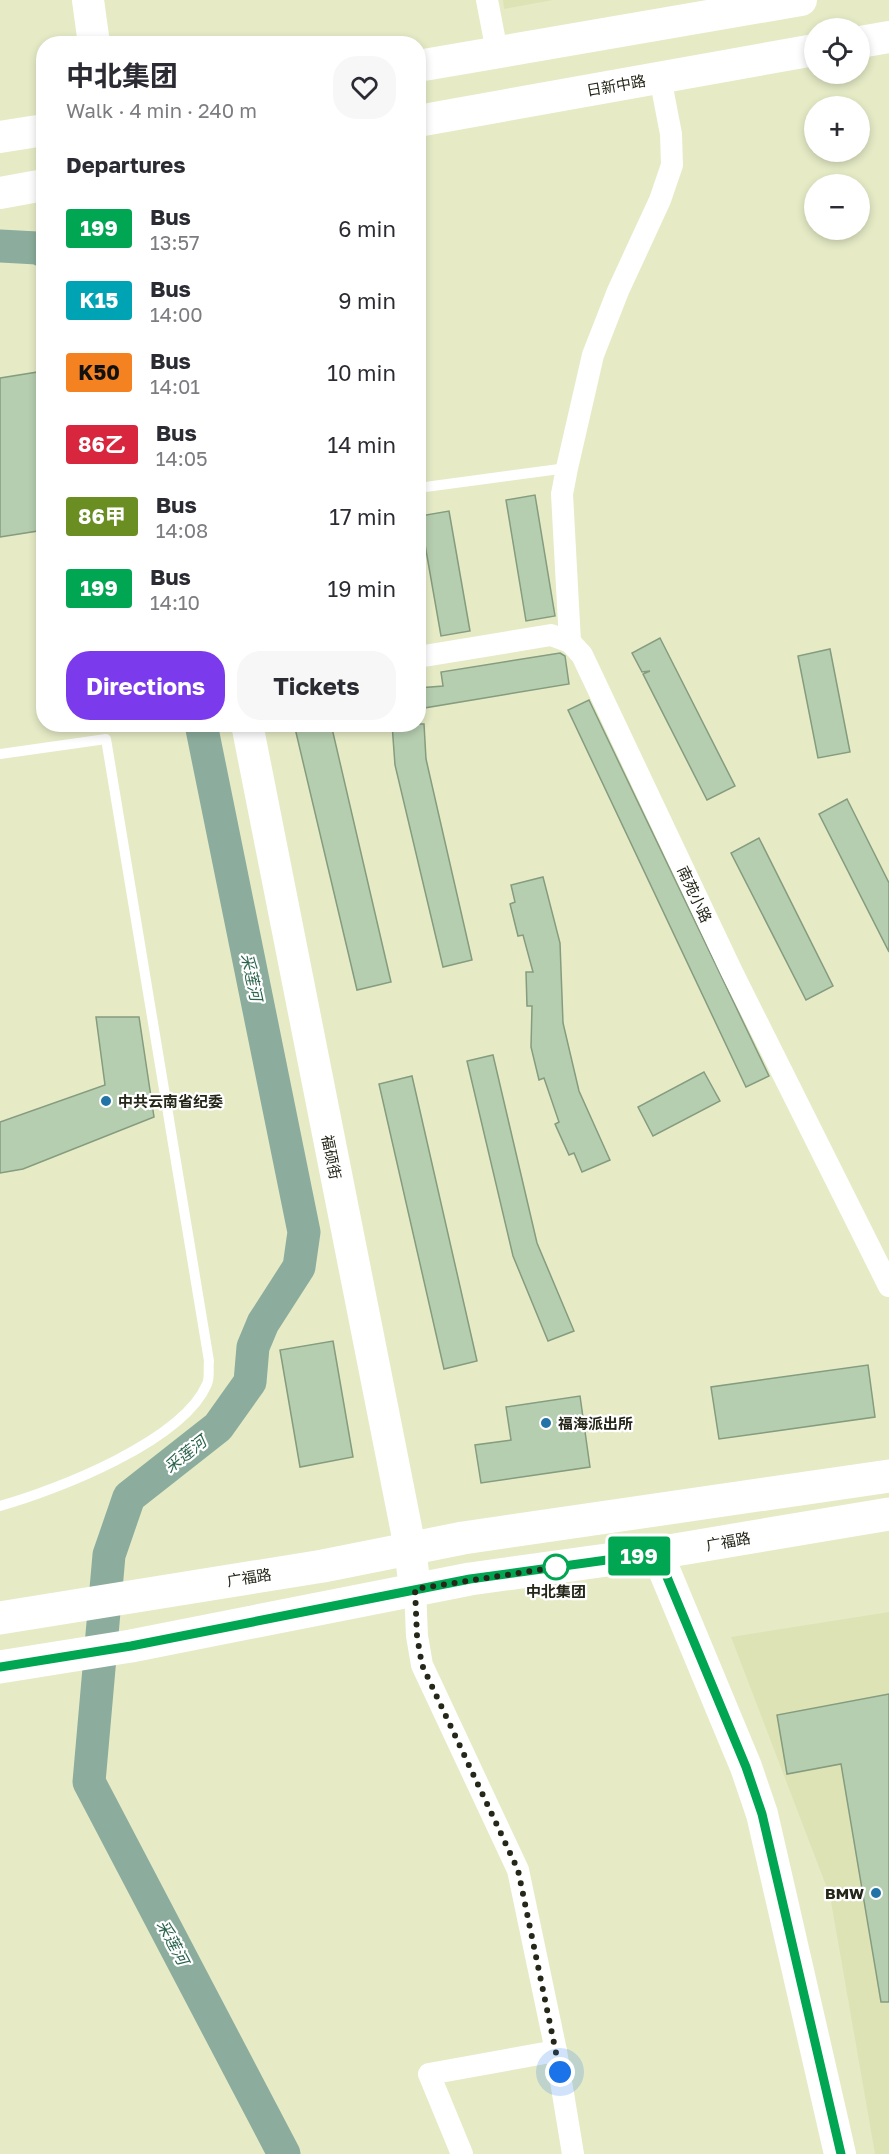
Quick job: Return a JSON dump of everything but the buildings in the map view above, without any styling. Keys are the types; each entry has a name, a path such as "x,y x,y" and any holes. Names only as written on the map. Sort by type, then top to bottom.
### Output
{"main road":[{"name":"广福路","path":"0,1618 323,1566 463,1538 889,1476"},
{"name":"广福路","path":"0,1667 131,1646 415,1589 657,1553 889,1514"}],"street":[{"path":"88,0 93,36"},
{"path":"487,0 498,52"},
{"path":"426,65 801,0"},
{"path":"870,40 889,37"},
{"name":"日新中路","path":"426,120 804,52"},
{"path":"426,656 551,635 570,642 562,494 593,355 618,291 660,200 672,165 671,134 660,77"},
{"path":"0,137 36,131"},
{"path":"0,193 36,186"},
{"name":"南苑小路","path":"570,642 582,655 732,972 889,1286"},
{"name":"福硕街","path":"249,732 410,1548 415,1589"},
{"path":"657,1553 746,1767 762,1814 840,2154"},
{"path":"415,1589 417,1636 422,1665 518,1870 556,2051 573,2154"},
{"path":"462,2154 429,2074 556,2051"}],"lane":[{"path":"426,487 567,468"},
{"path":"0,754 106,738 209,1360 208,1383 189,1408 151,1441 84,1476 0,1506"}],"shaded area":[{"path":"503,0 553,0 504,9"},
{"path":"889,1612 889,2154 875,2154 830,1896 731,1637"}],"waterway":[{"name":"采莲河","path":"0,246 36,248"},
{"name":"采莲河","path":"203,732 304,1232 299,1267 263,1323 253,1347 250,1382 218,1427 129,1497 109,1555 89,1782 284,2154"}],"bus line":[{"name":"199","path":"0,1667 131,1646 470,1579 657,1553 746,1767 762,1814 841,2154"}],"place":[{"name":"中共云南省纪委","path":"106,1101"},
{"name":"福海派出所","path":"546,1423"},
{"name":"中北集团","path":"556,1567"},
{"name":"BMW","path":"876,1893"}],"route":[{"path":"556,1567 564,1566 415,1589 417,1636 422,1665 518,1870 560,2072"}]}
